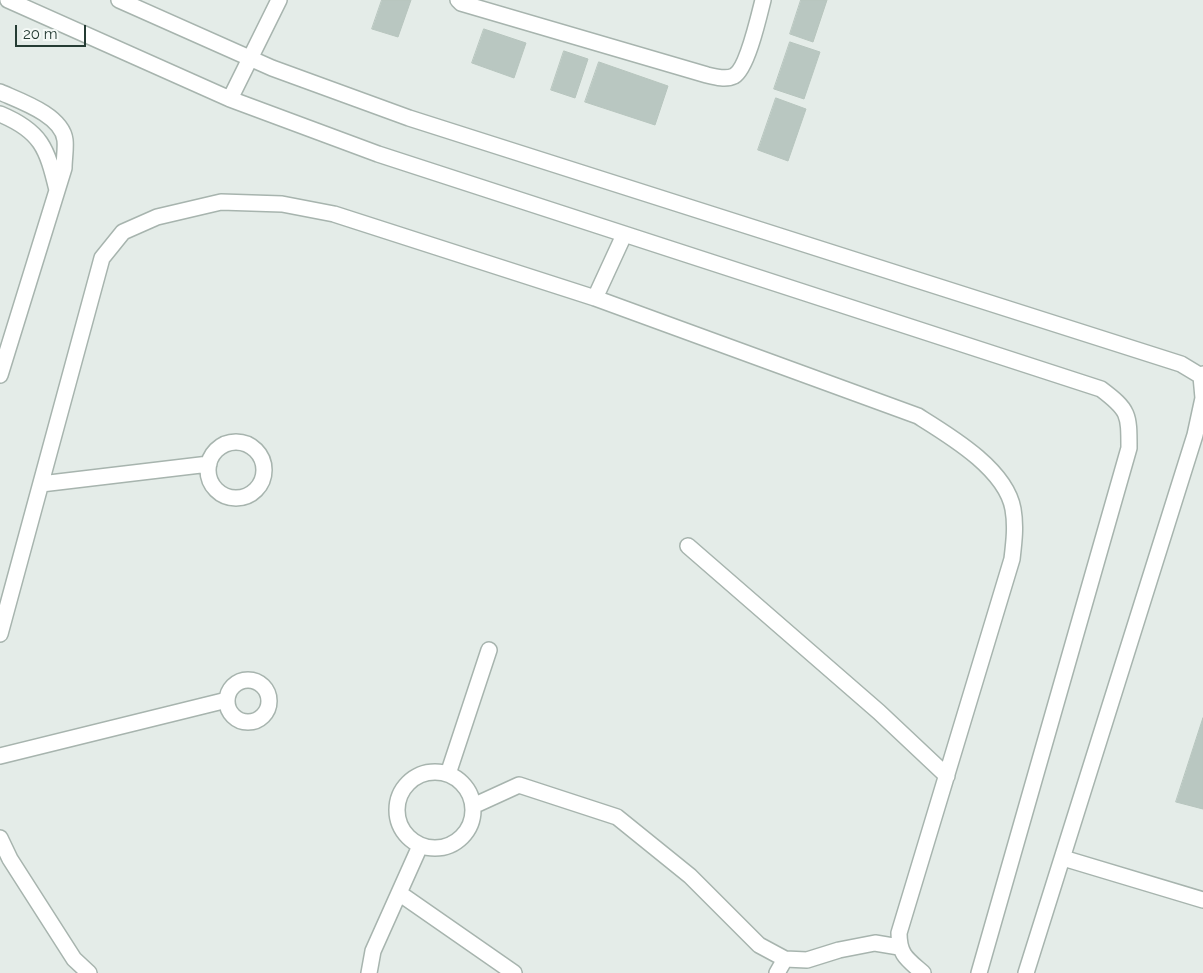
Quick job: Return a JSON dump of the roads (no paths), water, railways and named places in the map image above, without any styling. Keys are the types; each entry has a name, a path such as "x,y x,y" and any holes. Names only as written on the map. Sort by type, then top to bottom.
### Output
{"street":[{"path":"8,0 230,99 378,154 1102,389 1120,403 1129,420 1129,448 979,973"},
{"path":"119,0 272,68 409,118 1181,364 1202,375 1203,398 1195,435 1026,973"},
{"path":"230,99 279,0"},
{"path":"458,0 461,3 707,76 720,78 734,76 744,64 763,0"},
{"path":"0,92 38,109 55,121 65,138 64,168 0,375"},
{"path":"0,114 16,120 39,139 49,157 57,190"},
{"path":"0,634 102,258 123,232 157,217 221,202 282,204 334,214 595,298 918,416 957,440 988,467 1007,490 1013,507 1016,531 1012,559 899,933 899,947 907,959 923,973"},
{"path":"595,298 624,235"},
{"path":"41,484 209,464"},
{"path":"688,546 879,712 947,776"},
{"path":"448,774 488,650"},
{"path":"0,756 227,700"},
{"path":"427,772 448,774 462,783 470,793 473,818 468,830 459,840 448,846 435,848 420,846 403,831 399,820 398,807 400,795 416,777 427,772"},
{"path":"473,806 519,785 617,817 690,876 759,946 785,959 807,960 874,942 899,947"},
{"path":"0,838 10,859 74,959 89,973"},
{"path":"369,973 373,951 420,846"},
{"path":"1062,858 1203,900"},
{"path":"399,893 514,973"},
{"path":"776,973 785,959"}]}
